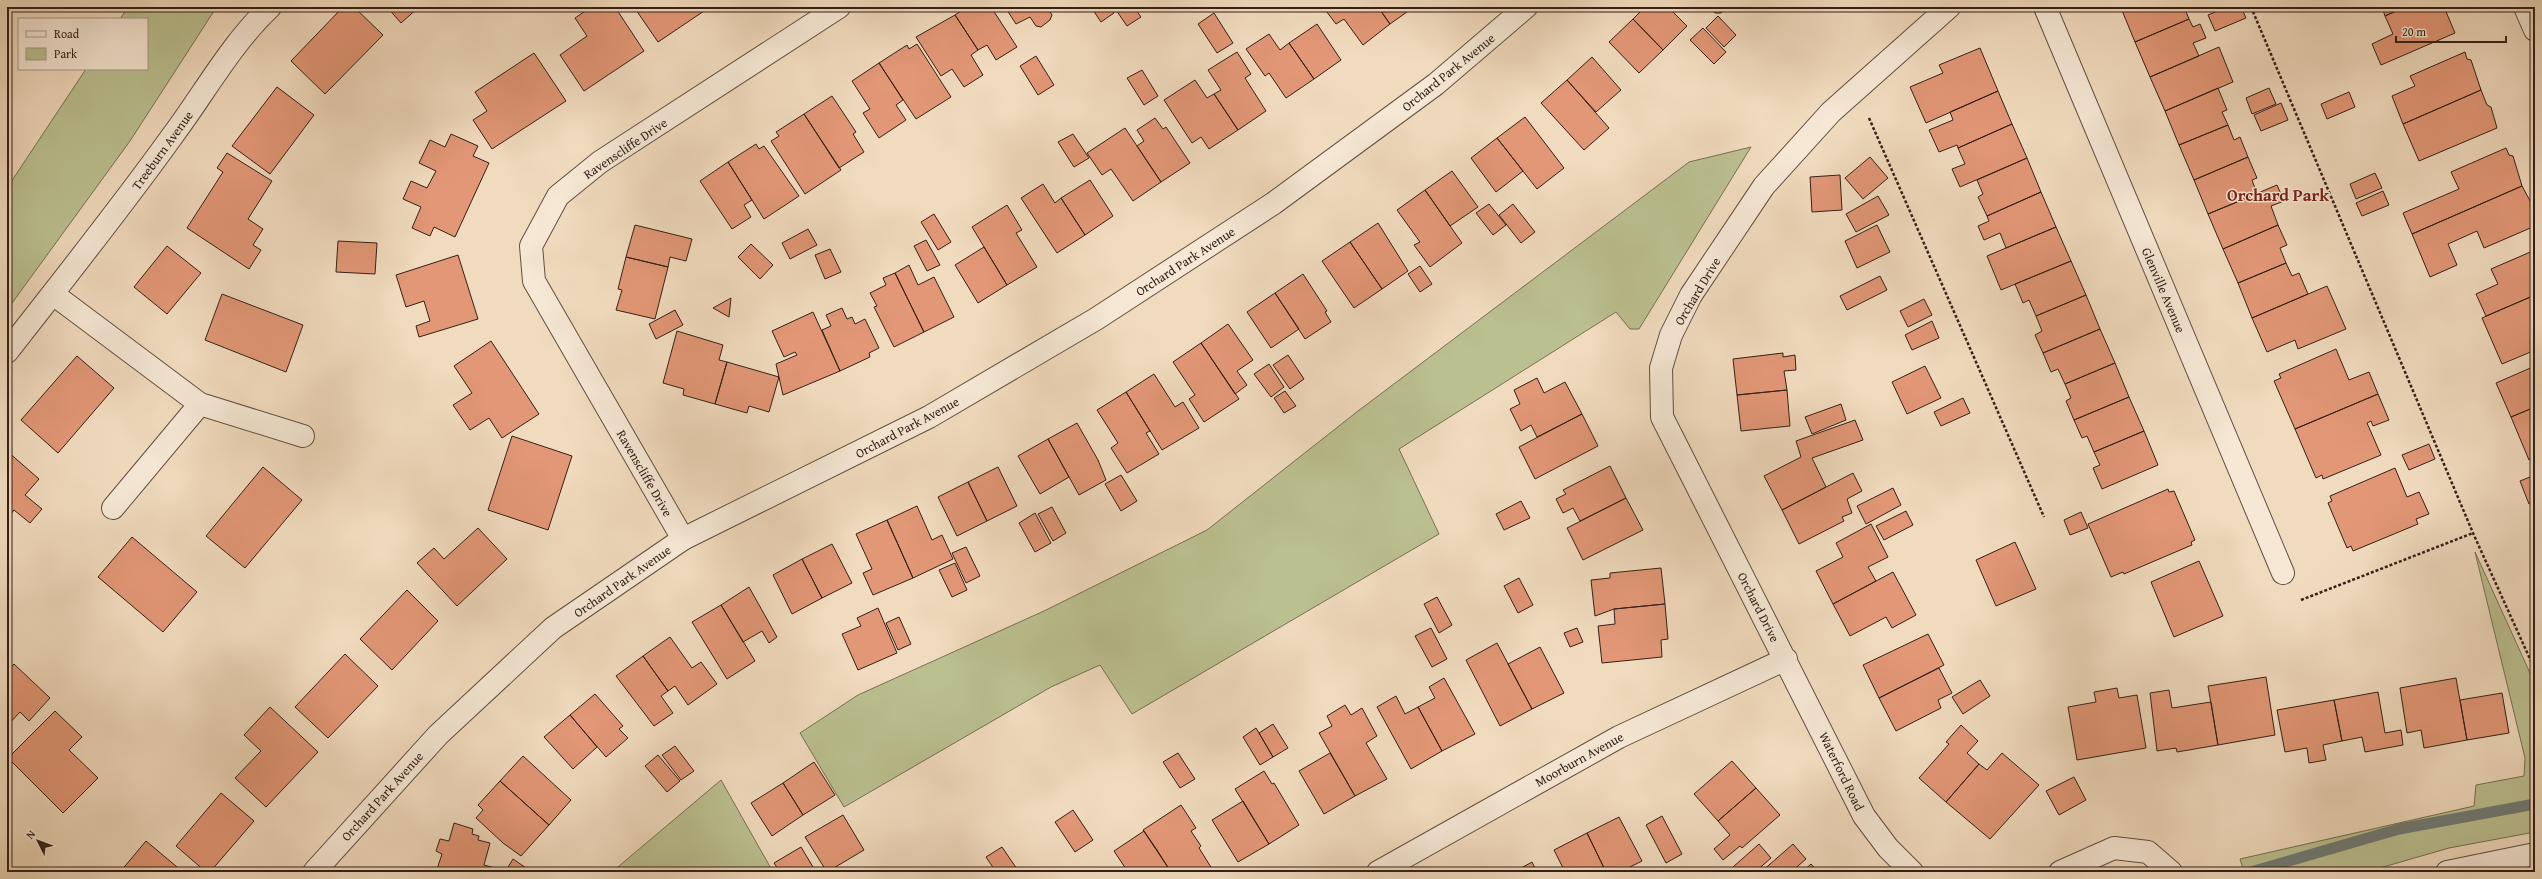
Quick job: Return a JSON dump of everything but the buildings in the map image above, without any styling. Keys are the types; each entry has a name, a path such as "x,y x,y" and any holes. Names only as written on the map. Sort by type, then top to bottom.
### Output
{"street":[{"name":"Treeburn Avenue","path":"7,352 53,294 174,134 248,28 270,7"},
{"name":"Ravenscliffe Drive","path":"683,539 534,281 530,246 558,196 600,162 839,7"},
{"name":"Orchard Park Avenue","path":"314,872 438,735 553,628 683,539 929,417 1096,319 1274,203 1436,84 1526,7"},
{"name":"Orchard Drive","path":"1786,659 1662,417 1661,368 1671,335 1691,295 1764,186 1831,112 1856,88 1949,7"},
{"name":"Glenville Avenue","path":"2044,7 2283,572"},
{"path":"2525,7 2535,30"},
{"path":"53,294 200,404 303,436"},
{"path":"114,508 200,404"},
{"name":"Moorburn Avenue","path":"1378,872 1618,737 1786,659"},
{"name":"Waterford Road","path":"1786,659 1864,816 1888,848 1912,872"},
{"path":"2060,872 2114,848 2148,852 2171,872"},
{"path":"2447,872 2535,854"}],"path":[{"path":"2251,7 2472,533 2535,670"},
{"path":"1856,88 2044,517"},
{"path":"2295,602 2472,533"}],"green space":[{"path":"128,7 219,7 214,11 130,141 7,310 7,188 85,70 148,70 148,18 121,18"},
{"path":"1751,147 1639,329 1630,329 1616,312 1399,449 1439,534 1132,714 1100,665 1051,687 844,807 800,733 858,695 1044,611 1207,530 1358,411 1689,162"},
{"path":"2475,552 2535,684 2535,832 2449,848 2366,872 2244,872 2240,859 2474,806 2476,785 2524,776 2525,758"},
{"path":"721,780 773,872 612,872"}],"waterway":[{"path":"2251,872 2399,829 2535,804"}],"district":[{"name":"Orchard Park","path":"2278,195"}]}
